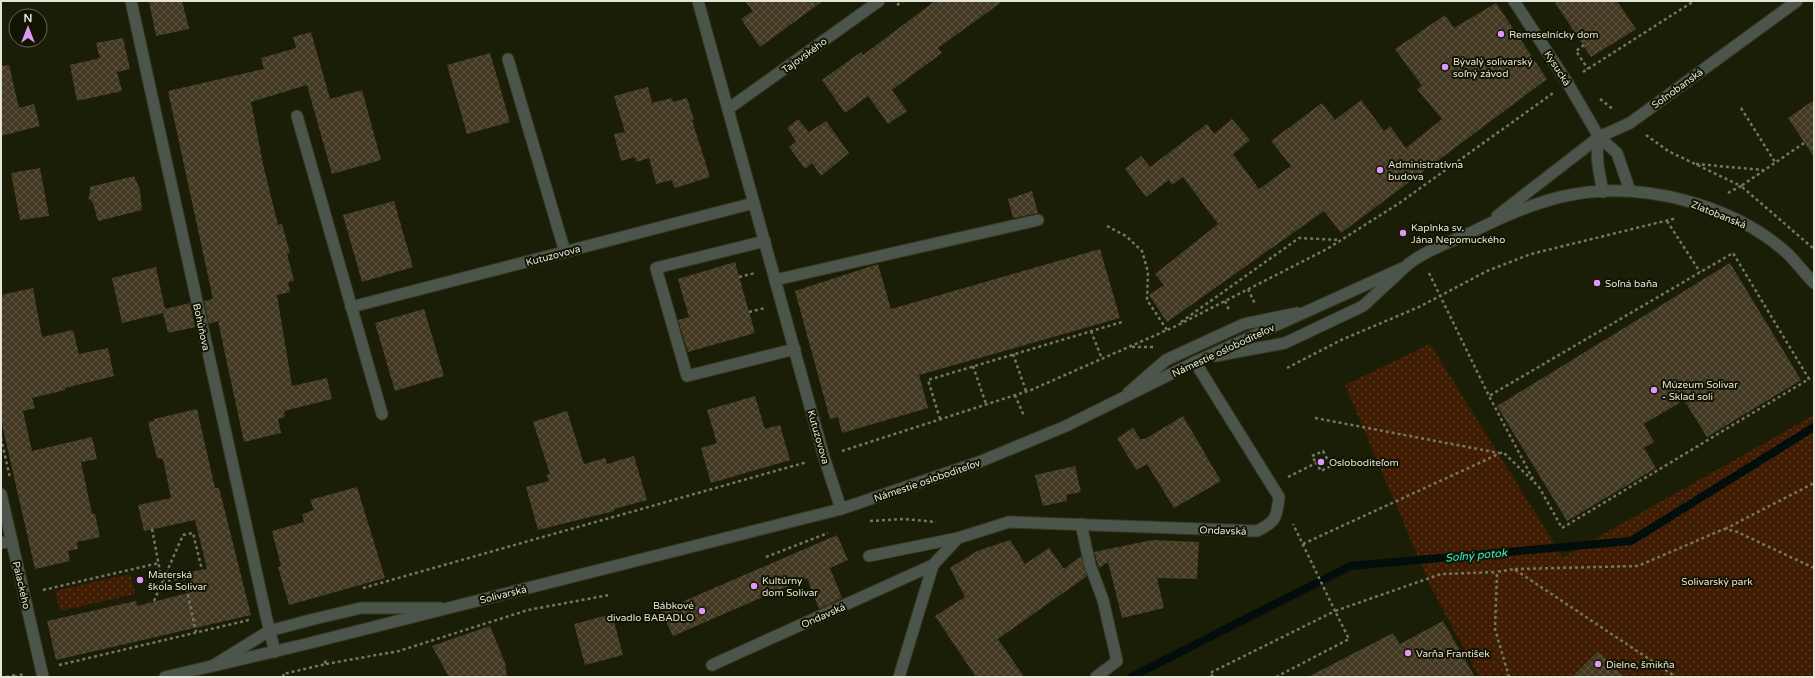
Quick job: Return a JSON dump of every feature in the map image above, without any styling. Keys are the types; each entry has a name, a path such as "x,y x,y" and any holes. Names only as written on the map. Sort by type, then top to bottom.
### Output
{"street":[{"name":"Bohúňova","path":"131,1 269,631 275,652"},
{"name":"Kutuzovova","path":"698,1 824,457 841,509"},
{"name":"Tajovského","path":"728,109 879,1"},
{"name":"Kysucká","path":"1514,1 1567,82 1599,137 1617,153 1630,190"},
{"name":"Soľnobanská","path":"1487,224 1599,137 1630,122 1797,1"},
{"path":"508,59 565,252"},
{"path":"297,116 382,414"},
{"path":"1599,137 1596,151 1603,192"},
{"name":"Zlatobanská","path":"1603,192 1630,190 1653,193 1702,206 1748,226 1788,254 1814,283"},
{"name":"Námestie osloboditeľov","path":"841,509 979,462 1066,426 1195,362 1405,267 1421,256 1487,224 1544,202 1571,195 1603,192"},
{"name":"Kutuzovova","path":"351,307 754,203"},
{"path":"775,280 1038,220"},
{"path":"765,241 656,268 687,376 794,349"},
{"path":"1206,357 1285,343 1363,306 1405,267"},
{"path":"1121,399 1166,360 1244,324 1308,311"},
{"path":"1195,362 1279,497"},
{"name":"Palackého","path":"1,494 6,542 42,673"},
{"name":"Ondavská","path":"712,665 933,565 958,538 1009,522 1257,531 1269,526 1277,516 1279,497"},
{"name":"Solivarská","path":"165,677 275,652 841,509"},
{"path":"1080,524 1090,565 1103,600 1117,661 1096,677"},
{"path":"869,556 958,538"},
{"name":"Ondavská","path":"899,677 933,565"},
{"path":"212,666 269,631 361,608 447,608"}],"path":[{"path":"356,590 824,457 1015,395 1102,359 1174,327 1340,240 1401,202 1567,82 1694,1"},
{"path":"1584,45 1576,51 1588,69"},
{"path":"1596,95 1668,151 1741,186 1814,249"},
{"path":"1742,108 1775,162"},
{"path":"1287,368 1341,340 1419,307 1487,271 1531,254 1680,218 1741,186 1804,142"},
{"path":"1695,164 1764,170"},
{"path":"1667,221 1700,272"},
{"path":"1106,226 1126,236 1142,251 1148,272 1147,300 1167,330"},
{"path":"1174,327 1299,238 1340,240"},
{"path":"1315,418 1500,453 1503,452 1539,487 1562,528 1809,379 1733,252 1489,396"},
{"path":"1421,256 1489,396 1535,483"},
{"path":"739,277 757,272"},
{"path":"749,312 767,307"},
{"path":"940,419 928,380 1122,322"},
{"path":"1091,331 1102,359"},
{"path":"1013,354 1026,391"},
{"path":"973,366 986,404"},
{"path":"1015,395 1024,416"},
{"path":"1323,451 1331,466 1321,471 1316,463 1312,456 1323,451"},
{"path":"1302,544 1500,453"},
{"path":"1272,485 1316,463"},
{"path":"1213,677 1210,673 1335,611 1442,574 1497,572 1514,569 1638,566 1724,529 1814,483"},
{"path":"1276,677 1349,639 1279,497"},
{"path":"864,522 904,519 941,523 953,530 958,538"},
{"path":"1724,529 1734,531 1814,568"},
{"path":"152,530 162,582"},
{"path":"766,558 835,531"},
{"path":"154,601 183,535 193,533 202,570"},
{"path":"40,591 159,563"},
{"path":"1514,569 1676,677"},
{"path":"1497,572 1496,629 1509,677"},
{"path":"162,582 190,576"},
{"path":"184,577 196,632"},
{"path":"326,664 399,651 528,610 609,595"},
{"path":"6,677 42,673 196,632 266,616"},
{"path":"14,677 24,674"}],"green space":[{"name":"Solivarský park","path":"1430,344 1563,557 1814,415 1814,677 1479,677 1432,589 1345,385"},
{"path":"130,574 135,594 60,611 55,591"}],"building":[{"path":"149,1 182,1 189,29 156,36"},
{"path":"745,1 823,1 760,47 741,19 753,11"},
{"path":"935,1 1003,1 938,48 942,53 892,90 907,111 888,124 868,96 845,113 822,80 861,52 863,55"},
{"path":"1554,1 1617,1 1636,29 1591,57"},
{"path":"1496,3 1547,79 1341,233 1324,211 1167,322 1149,295 1164,285 1155,274 1218,224 1183,177 1172,185 1169,180 1146,197 1125,169 1141,156 1150,167 1207,124 1214,134 1232,119 1250,140 1233,154 1259,189 1291,166 1271,141 1322,103 1335,120 1361,100 1384,131 1390,126 1406,148 1442,119 1417,89 1422,86 1395,49 1445,15 1454,28"},
{"path":"311,32 330,99 362,90 381,160 332,174 307,85 251,102 263,164 278,225 282,224 290,253 287,254 294,281 288,282 290,292 277,295 292,386 327,378 332,399 284,411 285,417 278,419 281,433 244,442 218,321 209,324 204,301 213,299 168,91 264,69 261,58 296,48 293,37"},
{"path":"123,38 130,69 117,72 122,91 77,101 70,65 100,58 96,43"},
{"path":"490,53 510,122 467,134 447,65"},
{"path":"9,65 19,108 34,104 40,126 1,136 1,66"},
{"path":"648,87 652,103 672,98 673,102 687,98 694,120 692,120 710,177 675,188 671,180 656,184 649,158 636,162 635,157 621,161 614,134 625,132 614,96"},
{"path":"1814,100 1814,157 1788,118"},
{"path":"798,119 809,132 826,121 849,153 821,176 812,163 805,169 789,147 796,141 787,128"},
{"path":"40,168 49,216 20,220 11,173"},
{"path":"134,176 140,190 142,210 98,221 93,203 88,198 90,187"},
{"path":"1032,191 1038,213 1013,218 1008,199"},
{"path":"394,201 413,267 362,282 343,215"},
{"path":"1100,249 1120,318 919,375 928,408 842,433 838,417 830,419 795,291 878,264 891,309"},
{"path":"735,262 755,333 688,352 678,320 689,317 678,279"},
{"name":"Múzeum Solivar - Sklad soli","path":"1730,263 1801,380 1707,437 1684,400 1644,424 1654,442 1644,448 1656,468 1567,521 1497,406"},
{"path":"156,267 165,309 190,303 195,327 168,333 163,313 122,323 112,278"},
{"path":"33,288 42,337 73,330 79,354 108,348 114,376 32,398 35,408 23,411 32,451 92,437 97,459 81,462 92,514 95,514 100,537 77,542 78,549 68,551 70,561 35,569 1,420 1,295"},
{"path":"424,309 444,376 395,391 375,323"},
{"path":"755,396 765,429 780,425 790,460 711,483 701,448 717,443 707,410"},
{"path":"197,409 215,488 219,488 251,615 56,660 47,621 136,601 137,606 192,592 189,572 207,569 195,520 144,531 138,505 171,498 163,459 157,458 148,422 154,421 154,419"},
{"path":"567,411 584,464 605,458 607,464 634,456 647,500 614,509 614,511 538,530 526,487 549,481 547,475 550,474 533,422"},
{"path":"1183,416 1221,481 1174,508 1147,464 1136,470 1117,438 1133,428 1140,439 1145,439"},
{"path":"1075,466 1081,492 1066,495 1067,501 1043,506 1035,475"},
{"path":"357,487 385,578 289,605 278,567 281,566 272,531 304,522 302,514 314,510 310,500"},
{"name":"Kultúrny dom Solivar","path":"837,535 848,560 830,568 842,598 819,609 807,578 673,636 661,611"},
{"path":"1010,540 1025,564 1049,548 1064,569 1081,556 1087,576 998,639 1024,677 976,677 935,616 965,597 950,568 977,551"},
{"path":"1152,540 1199,542 1197,579 1157,578 1164,608 1122,618 1108,562 1099,568 1094,552"},
{"path":"612,614 623,655 585,665 574,624"},
{"name":"Varňa František","path":"1443,621 1475,677 1308,677 1393,633 1400,644"},
{"path":"490,626 505,663 507,677 449,677 432,646"},
{"name":"Dielne, šmikňa","path":"1598,651 1624,677 1572,677"}],"waterway":[{"name":"Soľný potok","path":"1131,677 1350,566 1631,541 1814,427"}],"place":[{"name":"Remeselnícky dom","path":"1501,34"},
{"name":"Bývalý solivarský soľný závod","path":"1445,67"},
{"name":"Administratívna budova","path":"1380,170"},
{"name":"Kaplnka sv. Jána Nepomuckého","path":"1403,233"},
{"name":"Soľná baňa","path":"1597,283"},
{"name":"Múzeum Solivar - Sklad soli","path":"1654,390"},
{"name":"Osloboditeľom","path":"1321,462"},
{"name":"Materská škola Solivar","path":"140,580"},
{"name":"Kultúrny dom Solivar","path":"754,586"},
{"name":"Bábkové divadlo BABADLO","path":"702,611"},
{"name":"Varňa František","path":"1408,653"},
{"name":"Dielne, šmikňa","path":"1598,664"}]}
